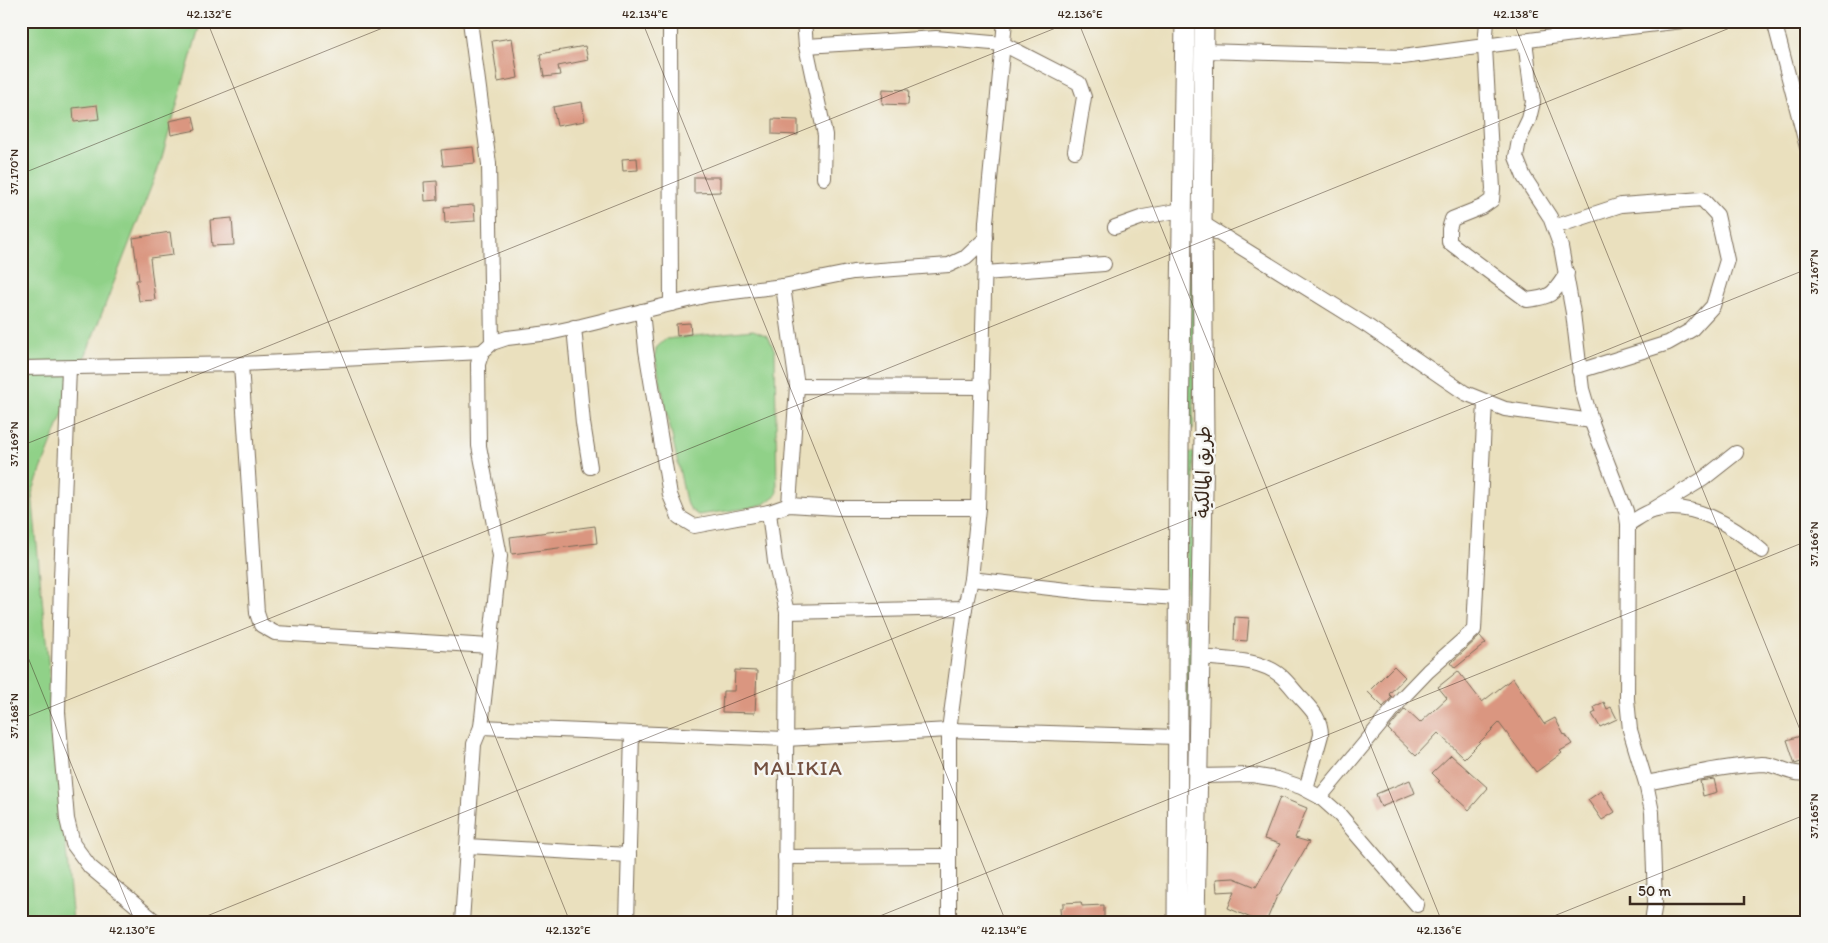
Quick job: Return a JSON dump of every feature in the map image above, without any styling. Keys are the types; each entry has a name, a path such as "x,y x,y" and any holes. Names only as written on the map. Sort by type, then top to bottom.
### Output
{"main road":[{"name":"طريق المالكية","path":"1185,21 1179,438 1178,737 1186,916"},
{"name":"طريق المالكية","path":"1186,916 1197,776 1200,657 1204,438 1202,223 1204,21"},
{"path":"1179,438 1204,438"}],"street":[{"path":"462,922 474,744 481,727 500,556 479,446 478,364 487,347 489,164 470,21"},
{"path":"670,21 671,304"},
{"path":"804,21 806,46 825,135 824,178"},
{"path":"949,922 949,730 965,608 971,579 978,508 986,222 1005,21"},
{"path":"1487,21 1485,47 1493,189 1492,200 1482,207 1452,219 1448,242 1527,300 1544,298 1554,292 1567,273"},
{"path":"1204,51 1403,57 1682,21"},
{"path":"1774,21 1807,147"},
{"path":"806,46 936,38 1003,44 1079,83 1084,97 1075,151"},
{"path":"1525,41 1533,102 1529,119 1519,140 1516,157 1524,177 1543,205 1561,247 1567,273 1582,389 1592,422 1626,511 1628,524 1627,699 1630,730 1646,783 1652,821 1655,902 1652,922"},
{"path":"1554,227 1621,205 1702,199 1717,215 1727,260 1713,306 1691,330 1668,343 1579,371"},
{"path":"1115,227 1143,217 1182,210"},
{"path":"1202,223 1366,326 1465,393 1505,409 1592,422"},
{"path":"21,368 241,364 487,347 506,338 574,327 708,295 783,286 853,272 949,265 966,257 986,238"},
{"path":"985,273 1104,264"},
{"path":"783,286 797,386 789,505"},
{"path":"642,311 646,350 670,495 679,517 694,526 769,512 789,505 838,508 978,508"},
{"path":"574,327 583,423 590,467"},
{"path":"241,364 256,613 261,624 275,633 490,646"},
{"path":"69,368 58,712 67,819 73,844 90,867 156,922"},
{"path":"797,386 982,388"},
{"path":"1320,796 1404,696 1474,630 1485,402"},
{"path":"1628,524 1704,479 1736,453"},
{"path":"1652,511 1668,509 1690,510 1705,514 1722,521 1762,551"},
{"path":"769,512 774,562 787,612 785,922"},
{"path":"971,579 1094,593 1179,598"},
{"path":"787,612 965,608"},
{"path":"1200,657 1252,663 1270,668 1282,676 1316,715 1321,726 1321,735 1306,789"},
{"path":"481,727 785,739 949,730 1178,737"},
{"path":"627,922 632,733"},
{"path":"1646,783 1763,764 1774,765 1794,773 1807,773"},
{"path":"1197,776 1252,775 1277,779 1320,796 1338,813 1417,906"},
{"path":"467,846 629,855"},
{"path":"785,857 949,856"}],"green space":[{"path":"21,21 201,21 160,164 32,493 73,922 21,922"},
{"path":"1191,31 1196,31 1193,429 1187,429"},
{"path":"753,330 768,336 775,351 777,494 764,504 749,508 698,515 691,510 686,501 655,357 656,348 666,339"},
{"path":"1187,452 1194,453 1190,884 1184,884"}],"building":[{"path":"512,38 518,78 498,82 492,41"},
{"path":"585,46 588,60 558,66 560,75 544,77 540,54"},
{"path":"883,89 909,90 908,105 882,104"},
{"path":"582,102 585,121 557,126 553,107"},
{"path":"97,105 99,119 74,122 73,108"},
{"path":"193,116 196,130 171,135 169,121"},
{"path":"772,119 798,120 798,135 772,134"},
{"path":"473,147 475,163 443,166 441,150"},
{"path":"637,158 638,170 623,171 622,159"},
{"path":"694,177 720,177 720,192 694,193"},
{"path":"437,181 438,200 425,201 424,182"},
{"path":"474,205 475,221 445,223 444,207"},
{"path":"232,218 234,245 212,246 210,220"},
{"path":"170,232 173,255 150,258 155,300 139,301 136,280 139,280 133,238"},
{"path":"690,323 691,334 677,336 676,324"},
{"path":"595,526 597,543 512,554 510,537"},
{"path":"1235,617 1249,618 1247,641 1234,640"},
{"path":"1480,636 1486,643 1455,668 1451,663"},
{"path":"1394,666 1405,677 1389,694 1392,697 1383,707 1368,692"},
{"path":"735,670 757,671 755,713 722,712 723,691 734,691"},
{"path":"1458,671 1482,702 1513,678 1544,724 1555,718 1564,735 1572,744 1560,751 1562,753 1536,772 1499,723 1464,758 1438,733 1416,756 1388,729 1405,709 1420,723 1447,698 1438,687"},
{"path":"1604,702 1607,709 1611,707 1617,719 1600,727 1592,714 1596,712 1594,707"},
{"path":"1807,734 1807,760 1795,764 1787,740"},
{"path":"1451,755 1488,788 1469,810 1438,782 1440,781 1432,773"},
{"path":"1714,779 1717,792 1703,796 1700,781"},
{"path":"1410,780 1415,793 1381,807 1376,794"},
{"path":"1601,791 1615,812 1602,820 1588,800"},
{"path":"1280,797 1307,808 1295,838 1309,842 1277,896 1266,922 1260,922 1228,908 1235,891 1217,892 1216,879 1234,878 1256,887 1280,844 1264,839"},
{"path":"1081,902 1082,906 1104,905 1104,922 1061,922 1060,908 1063,908 1063,903"}],"district":[{"name":"MALIKIA","path":"798,767"}]}
